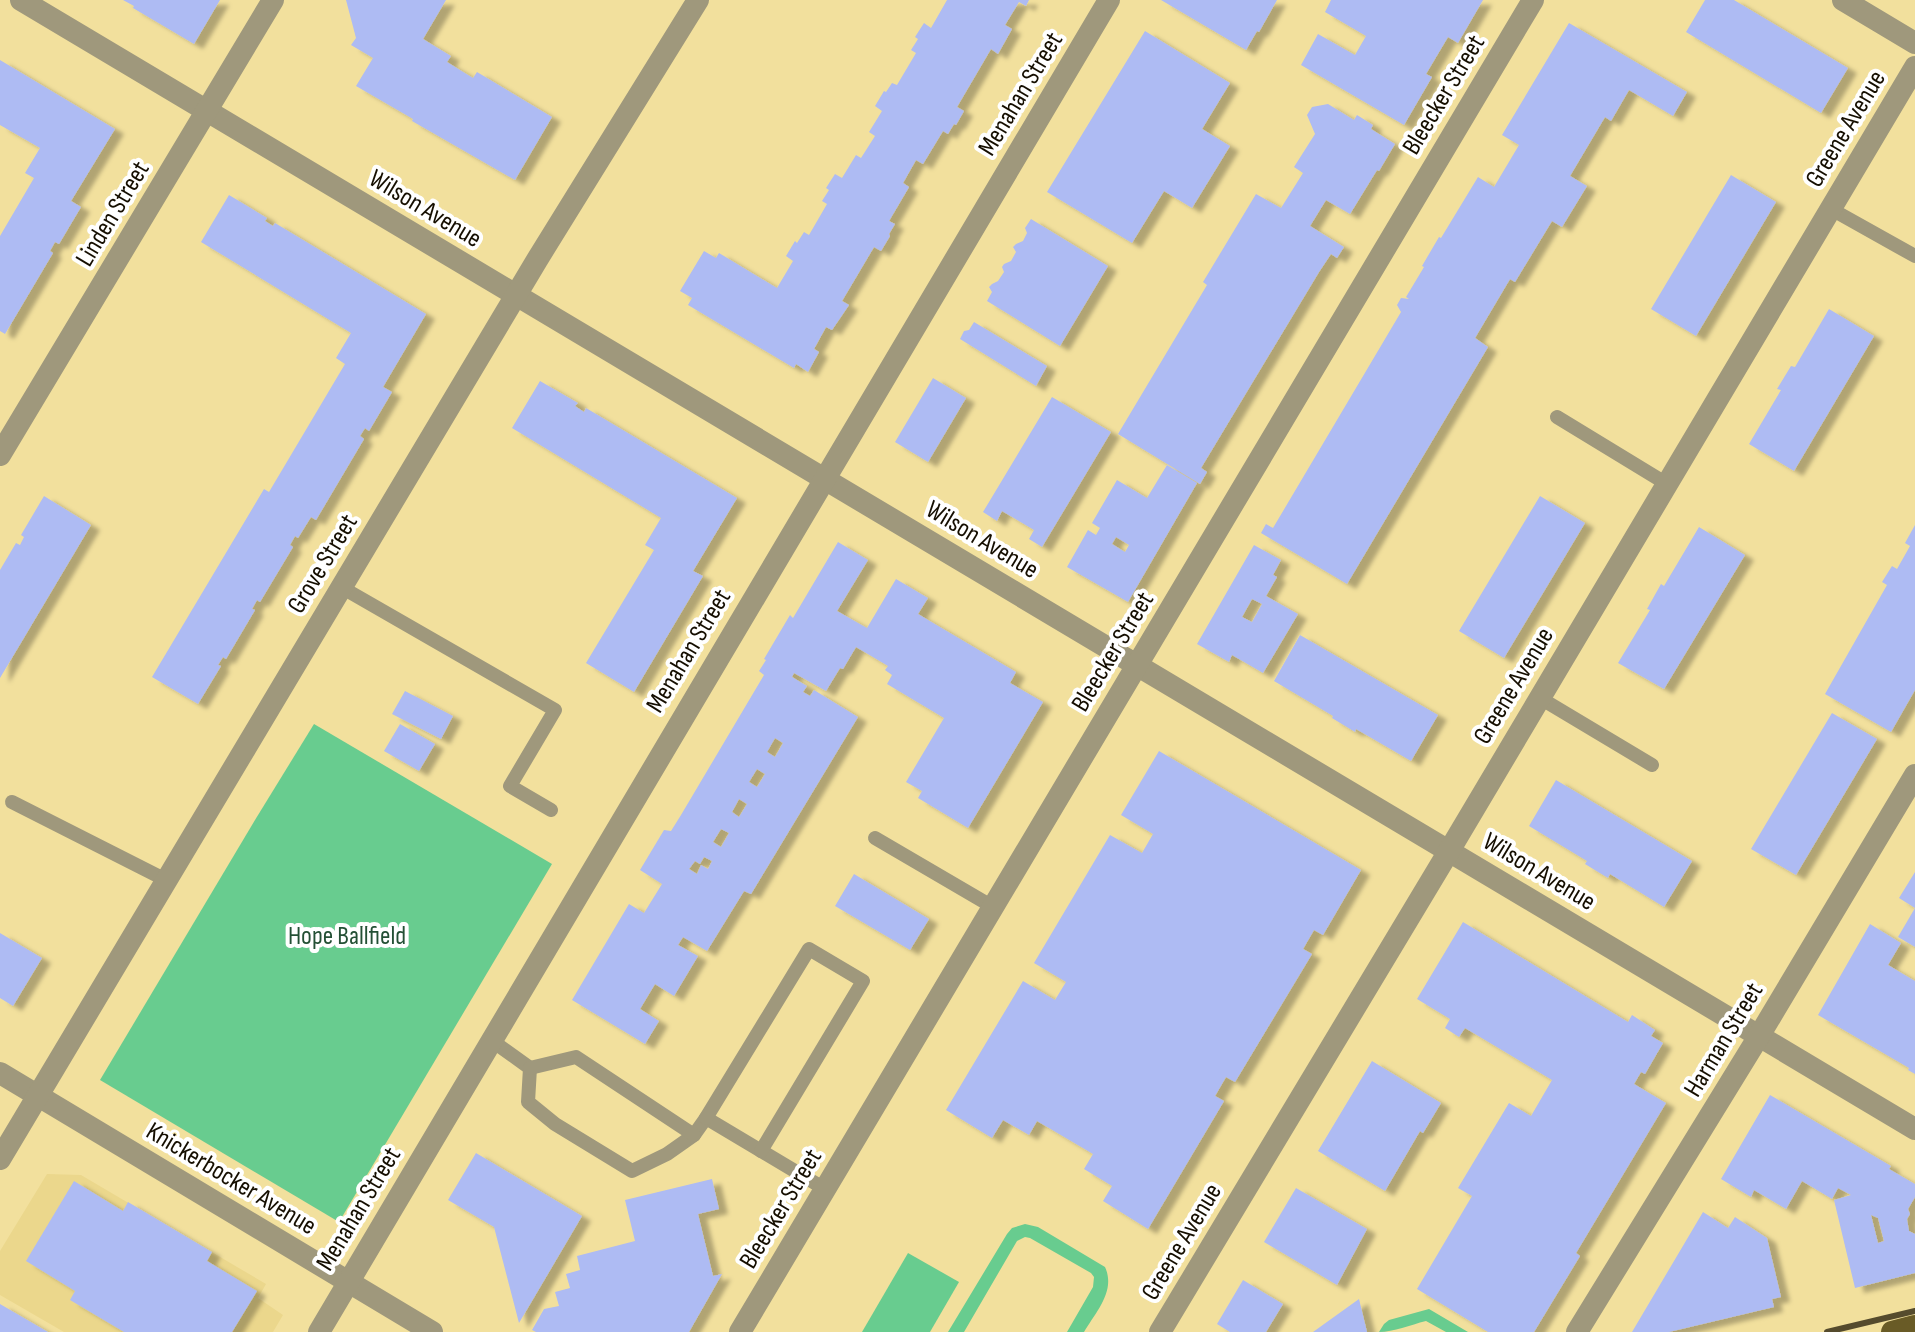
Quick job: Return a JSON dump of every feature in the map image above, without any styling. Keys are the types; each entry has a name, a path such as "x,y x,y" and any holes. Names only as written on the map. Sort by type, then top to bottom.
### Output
{"main road":[{"path":"1892,1332 1915,1326"}],"street":[{"name":"Wilson Avenue","path":"21,0 1915,1129"},
{"name":"Linden Street","path":"0,455 273,0"},
{"name":"Grove Street","path":"0,1159 516,295 698,0"},
{"name":"Menahan Street","path":"319,1332 1109,0"},
{"name":"Bleecker Street","path":"740,1332 1533,0"},
{"path":"1843,0 1915,43"},
{"name":"Greene Avenue","path":"1160,1332 1915,67"},
{"name":"Harman Street","path":"1577,1332 1915,775"},
{"name":"Knickerbocker Avenue","path":"0,1073 432,1332"}],"lane":[{"path":"1831,209 1915,256"},
{"path":"1557,417 1667,484"},
{"path":"341,587 555,710 510,786 551,810"},
{"path":"1540,698 1652,765"},
{"path":"12,802 166,880"},
{"path":"875,838 993,907"},
{"path":"530,1068 528,1102 555,1124 632,1171 667,1154 694,1135 809,949 863,981 761,1151"},
{"path":"491,1040 530,1068 576,1057 694,1135"},
{"path":"706,1118 825,1189"}],"shaded area":[{"path":"47,1174 81,1175 266,1284 258,1298 283,1315 273,1332 64,1332 0,1295 0,1251"}],"green space":[{"name":"Hope Ballfield","path":"314,724 552,864 339,1222 100,1080"},
{"path":"1025,1224 1038,1227 1105,1267 1108,1276 1106,1293 1084,1332 1067,1332 1093,1287 1094,1277 1025,1237 1017,1241 964,1332 948,1332 1007,1234 1012,1228"},
{"path":"908,1253 959,1282 930,1332 862,1332"},
{"path":"1429,1309 1468,1332 1446,1332 1426,1321 1379,1332 1389,1320"}],"building":[{"path":"123,0 220,0 194,44"},
{"path":"346,0 446,0 423,39 451,56 447,62 473,78 477,72 552,117 515,180 356,86 373,58 351,45 356,38"},
{"path":"947,0 1029,0 1026,6 1019,2 1005,25 1012,29 998,54 991,49 957,107 964,111 956,125 948,134 943,131 923,164 916,160 903,183 909,187 889,221 895,224 890,236 881,251 874,247 842,301 849,305 832,330 826,327 814,349 819,352 808,372 796,364 794,368 688,305 692,298 680,291 704,251 716,258 719,253 777,288 793,261 786,256 804,232 809,235 827,204 822,201 835,174 842,178 856,155 861,158 875,136 869,132 882,111 875,106 892,83 897,85 916,53 911,50 918,39 915,37 924,23 931,28"},
{"path":"1161,0 1277,0 1246,50"},
{"path":"1331,0 1483,0 1458,43 1448,37 1426,74 1432,77 1404,125 1301,65 1318,34 1355,55 1366,36 1325,12"},
{"path":"1705,0 1734,0 1848,68 1821,113 1686,32"},
{"path":"1569,23 1687,92 1673,116 1629,90 1611,121 1605,117 1570,176 1587,186 1562,227 1552,221 1515,282 1510,279 1475,338 1488,347 1347,584 1261,533 1266,524 1273,528 1401,312 1397,305 1401,298 1409,299 1406,297 1422,266 1478,177 1494,187 1519,145 1502,135"},
{"path":"1145,31 1230,83 1202,129 1230,146 1192,208 1164,191 1132,243 1047,192"},
{"path":"0,60 115,129 71,201 81,207 59,244 55,242 50,251 53,253 5,334 0,331 0,236 34,178 25,173 40,148 0,125"},
{"path":"1328,104 1354,120 1357,115 1373,125 1371,129 1395,144 1350,214 1326,200 1310,226 1344,247 1337,258 1331,254 1319,272 1201,468 1207,472 1200,484 1118,434 1207,285 1203,282 1256,194 1281,208 1303,173 1294,167 1315,134 1307,115 1312,107"},
{"path":"1731,175 1776,202 1696,336 1651,309"},
{"path":"229,195 267,218 265,221 273,226 275,223 426,314 383,387 392,392 369,431 365,428 360,436 364,439 316,520 311,517 298,538 295,536 290,545 293,547 260,602 257,600 252,609 255,610 226,659 223,657 218,665 221,666 198,704 152,677 264,489 269,492 345,364 336,358 351,333 201,242"},
{"path":"1031,219 1108,266 1060,346 987,301 992,292 989,287 1004,272 1004,264 1011,261 1016,252 1013,247 1023,241 1027,233 1025,228"},
{"path":"1829,309 1874,336 1794,471 1749,444 1781,390 1777,389 1791,366 1795,367"},
{"path":"974,322 1047,366 1036,386 960,339"},
{"path":"933,378 966,398 928,462 895,442"},
{"path":"540,381 578,403 575,406 584,412 586,408 737,498 693,571 703,576 634,692 586,663 654,550 645,545 661,518 512,428"},
{"path":"1052,397 1111,432 1042,547 1029,539 1034,530 1002,511 997,521 983,512"},
{"path":"1167,465 1197,483 1128,602 1067,567 1088,530 1096,535 1100,528 1092,523 1117,480 1147,498","holes":["1116,537 1129,545 1125,552 1112,544"]},
{"path":"44,496 91,525 0,678 0,570 16,543 20,545 24,537 21,535"},
{"path":"1540,496 1585,523 1504,658 1459,631"},
{"path":"1915,525 1915,690 1891,732 1825,694 1887,585 1882,582 1892,566 1897,569 1910,546 1905,543"},
{"path":"1699,527 1745,555 1664,689 1618,663 1650,610 1647,609 1661,584 1664,586"},
{"path":"838,542 868,560 837,611 867,628 896,579 928,598 918,614 1016,672 1010,683 1043,702 968,828 918,798 922,791 906,782 944,718 887,684 892,675 885,670 888,666 856,647 826,691 794,673 792,677 807,686 803,692 810,696 814,690 858,717 751,894 744,891 707,951 683,937 678,945 698,956 674,996 655,984 640,1009 659,1021 645,1044 572,1000 629,904 644,913 662,884 640,870 664,830 671,831 681,815 764,675 759,671 764,659 790,615 793,618","holes":["775,738 783,743 775,757 767,752","757,769 765,774 757,787 749,782","739,799 747,804 739,817 732,812","721,829 729,833 721,847 713,842","704,857 712,861 708,869 701,865 697,874 689,869 695,861 700,864"]},
{"path":"1254,545 1281,560 1273,575 1277,577 1266,596 1298,614 1263,673 1232,655 1229,662 1197,644","holes":["1252,599 1262,604 1252,622 1242,617"]},
{"path":"1300,635 1438,715 1411,761 1356,729 1355,732 1274,681"},
{"path":"405,691 453,716 441,739 392,714"},
{"path":"1832,713 1877,739 1796,875 1751,849"},
{"path":"400,724 435,744 419,771 384,751"},
{"path":"1159,751 1361,870 1323,935 1314,930 1303,949 1312,954 1235,1082 1226,1077 1215,1096 1224,1101 1148,1229 1103,1201 1112,1186 1084,1169 1093,1154 1037,1121 1029,1135 1003,1120 992,1138 946,1110 1023,981 1055,1000 1066,982 1034,963 1110,835 1142,853 1153,834 1121,815"},
{"path":"1556,780 1692,861 1664,907 1610,874 1608,878 1585,864 1587,861 1529,826"},
{"path":"1915,872 1915,908 1899,898"},
{"path":"854,874 929,919 910,950 835,906"},
{"path":"1915,908 1915,947 1898,937"},
{"path":"1463,922 1628,1022 1632,1015 1655,1030 1651,1036 1663,1043 1645,1074 1641,1072 1634,1084 1666,1103 1576,1253 1580,1256 1534,1332 1488,1332 1417,1289 1472,1196 1458,1188 1509,1103 1531,1116 1552,1080 1465,1028 1459,1037 1445,1028 1450,1019 1417,999"},
{"path":"1870,924 1901,943 1888,965 1915,981 1915,1074 1818,1015"},
{"path":"0,933 42,958 13,1006 0,998"},
{"path":"1372,1061 1441,1103 1423,1133 1420,1131 1385,1191 1318,1151"},
{"path":"1770,1095 1891,1166 1889,1169 1915,1184 1915,1197 1908,1209 1910,1214 1907,1219 1909,1231 1915,1234 1915,1273 1855,1288 1834,1200 1851,1195 1838,1188 1832,1199 1802,1181 1786,1209 1754,1190 1751,1197 1721,1179","holes":["1871,1215 1878,1218 1884,1241 1878,1243"]},
{"path":"476,1153 582,1216 519,1323 494,1227 448,1200"},
{"path":"712,1179 719,1209 698,1214 713,1276 722,1274 689,1332 532,1330 544,1309 559,1306 555,1292 570,1288 566,1274 580,1270 577,1256 635,1241 625,1200"},
{"path":"74,1181 123,1211 128,1202 212,1252 207,1261 257,1291 232,1332 124,1332 70,1300 75,1291 26,1261"},
{"path":"1296,1188 1367,1229 1337,1285 1264,1242"},
{"path":"1703,1212 1728,1228 1735,1217 1767,1238 1781,1297 1772,1299 1774,1307 1669,1332 1632,1332"},
{"path":"1243,1280 1283,1304 1266,1332 1230,1332 1217,1324"},
{"path":"1359,1299 1367,1332 1313,1332"},
{"path":"0,1304 48,1332 0,1332"}],"railway":[{"path":"1827,1332 1915,1311"}]}
